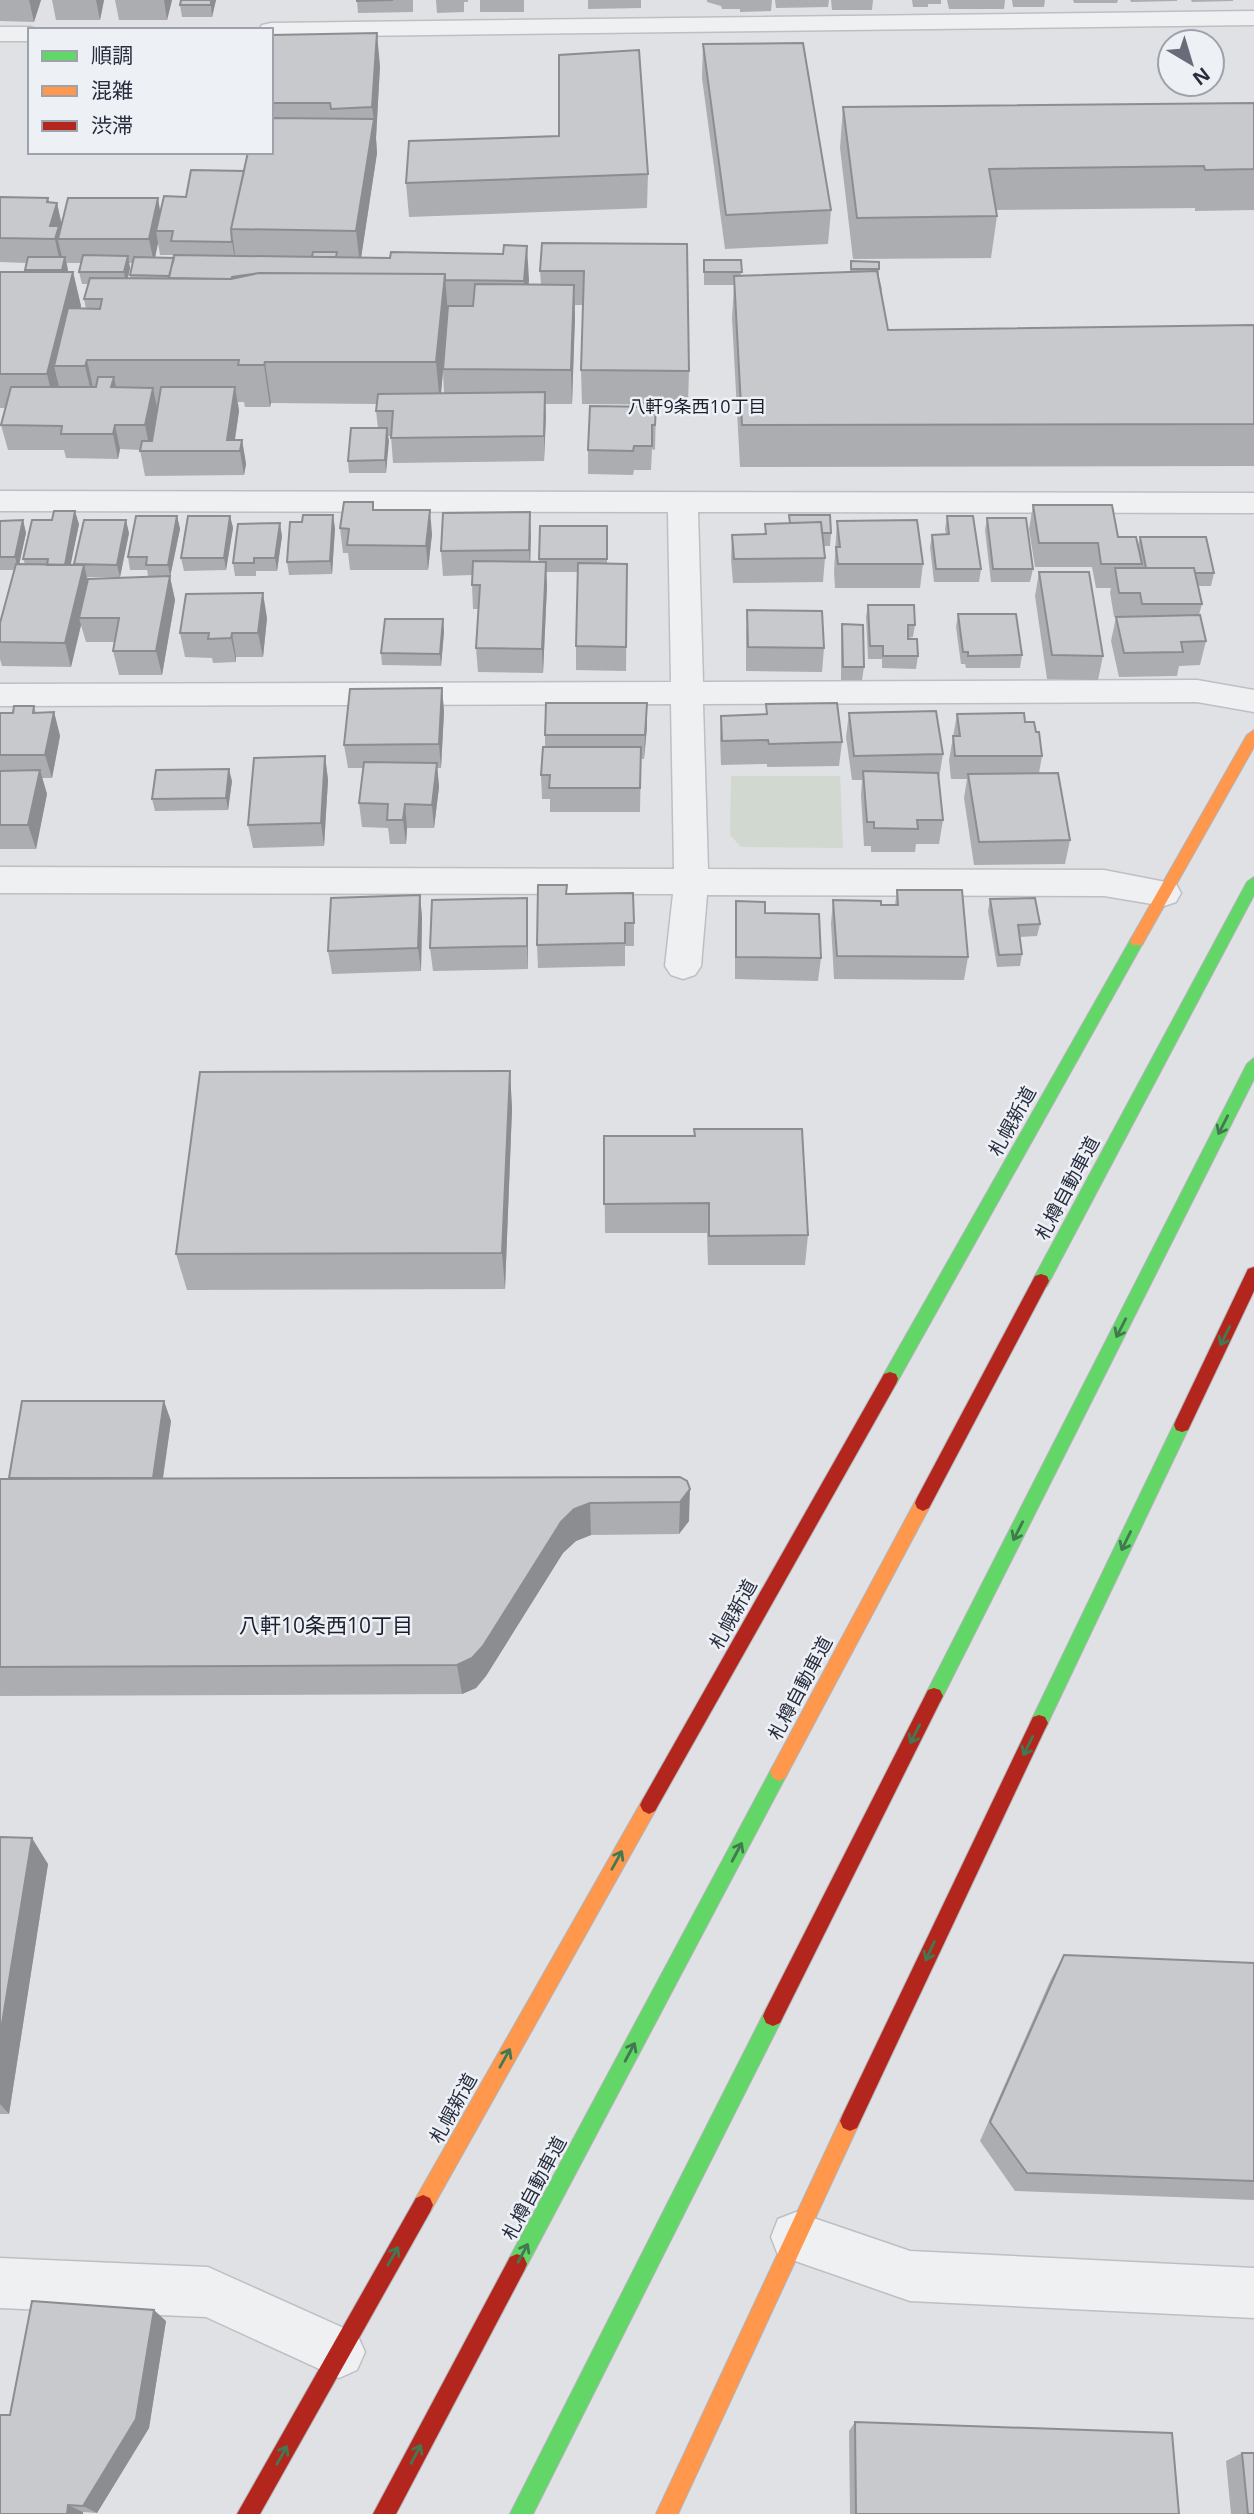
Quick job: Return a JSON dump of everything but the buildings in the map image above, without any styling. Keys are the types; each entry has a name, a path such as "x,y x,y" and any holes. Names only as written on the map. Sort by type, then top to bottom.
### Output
{"highway":[{"name":"札幌新道","path":"248,2514 1254,735"},
{"name":"札樽自動車道","path":"384,2514 1254,882"},
{"path":"521,2514 1254,1064"},
{"path":"667,2514 1254,1274"}],"street":[{"path":"672,0 672,25"},
{"path":"273,30 1254,18"},
{"path":"0,34 28,34"},
{"path":"0,501 1254,503"},
{"path":"683,502 691,882 683,966"},
{"path":"0,695 1197,691 1254,701"},
{"path":"0,880 1104,883 1164,893"},
{"path":"796,2237 909,2276 1254,2293"},
{"path":"0,2283 208,2292 339,2352"}],"shaded area":[{"path":"731,776 840,776 843,848 741,847 730,835"}],"traffic: fast":[{"path":"1041,1281 1254,882"},
{"path":"890,1379 1137,941"},
{"path":"934,1696 1254,1064"},
{"path":"1039,1723 1182,1425"},
{"path":"517,2264 779,1772"},
{"path":"521,2514 773,2016"}],"traffic: slow":[{"path":"1137,941 1254,735"},
{"path":"779,1772 923,1503"},
{"path":"423,2205 649,1805"},
{"path":"667,2514 850,2121"}],"traffic: jam":[{"path":"1182,1425 1254,1274"},
{"path":"923,1503 1041,1281"},
{"path":"649,1805 890,1379"},
{"path":"773,2016 934,1696"},
{"path":"850,2121 1039,1723"},
{"path":"248,2514 423,2205"},
{"path":"384,2514 517,2264"}],"district":[{"name":"八軒9条西10丁目","path":"697,406"},
{"name":"八軒10条西10丁目","path":"326,1625"}]}
